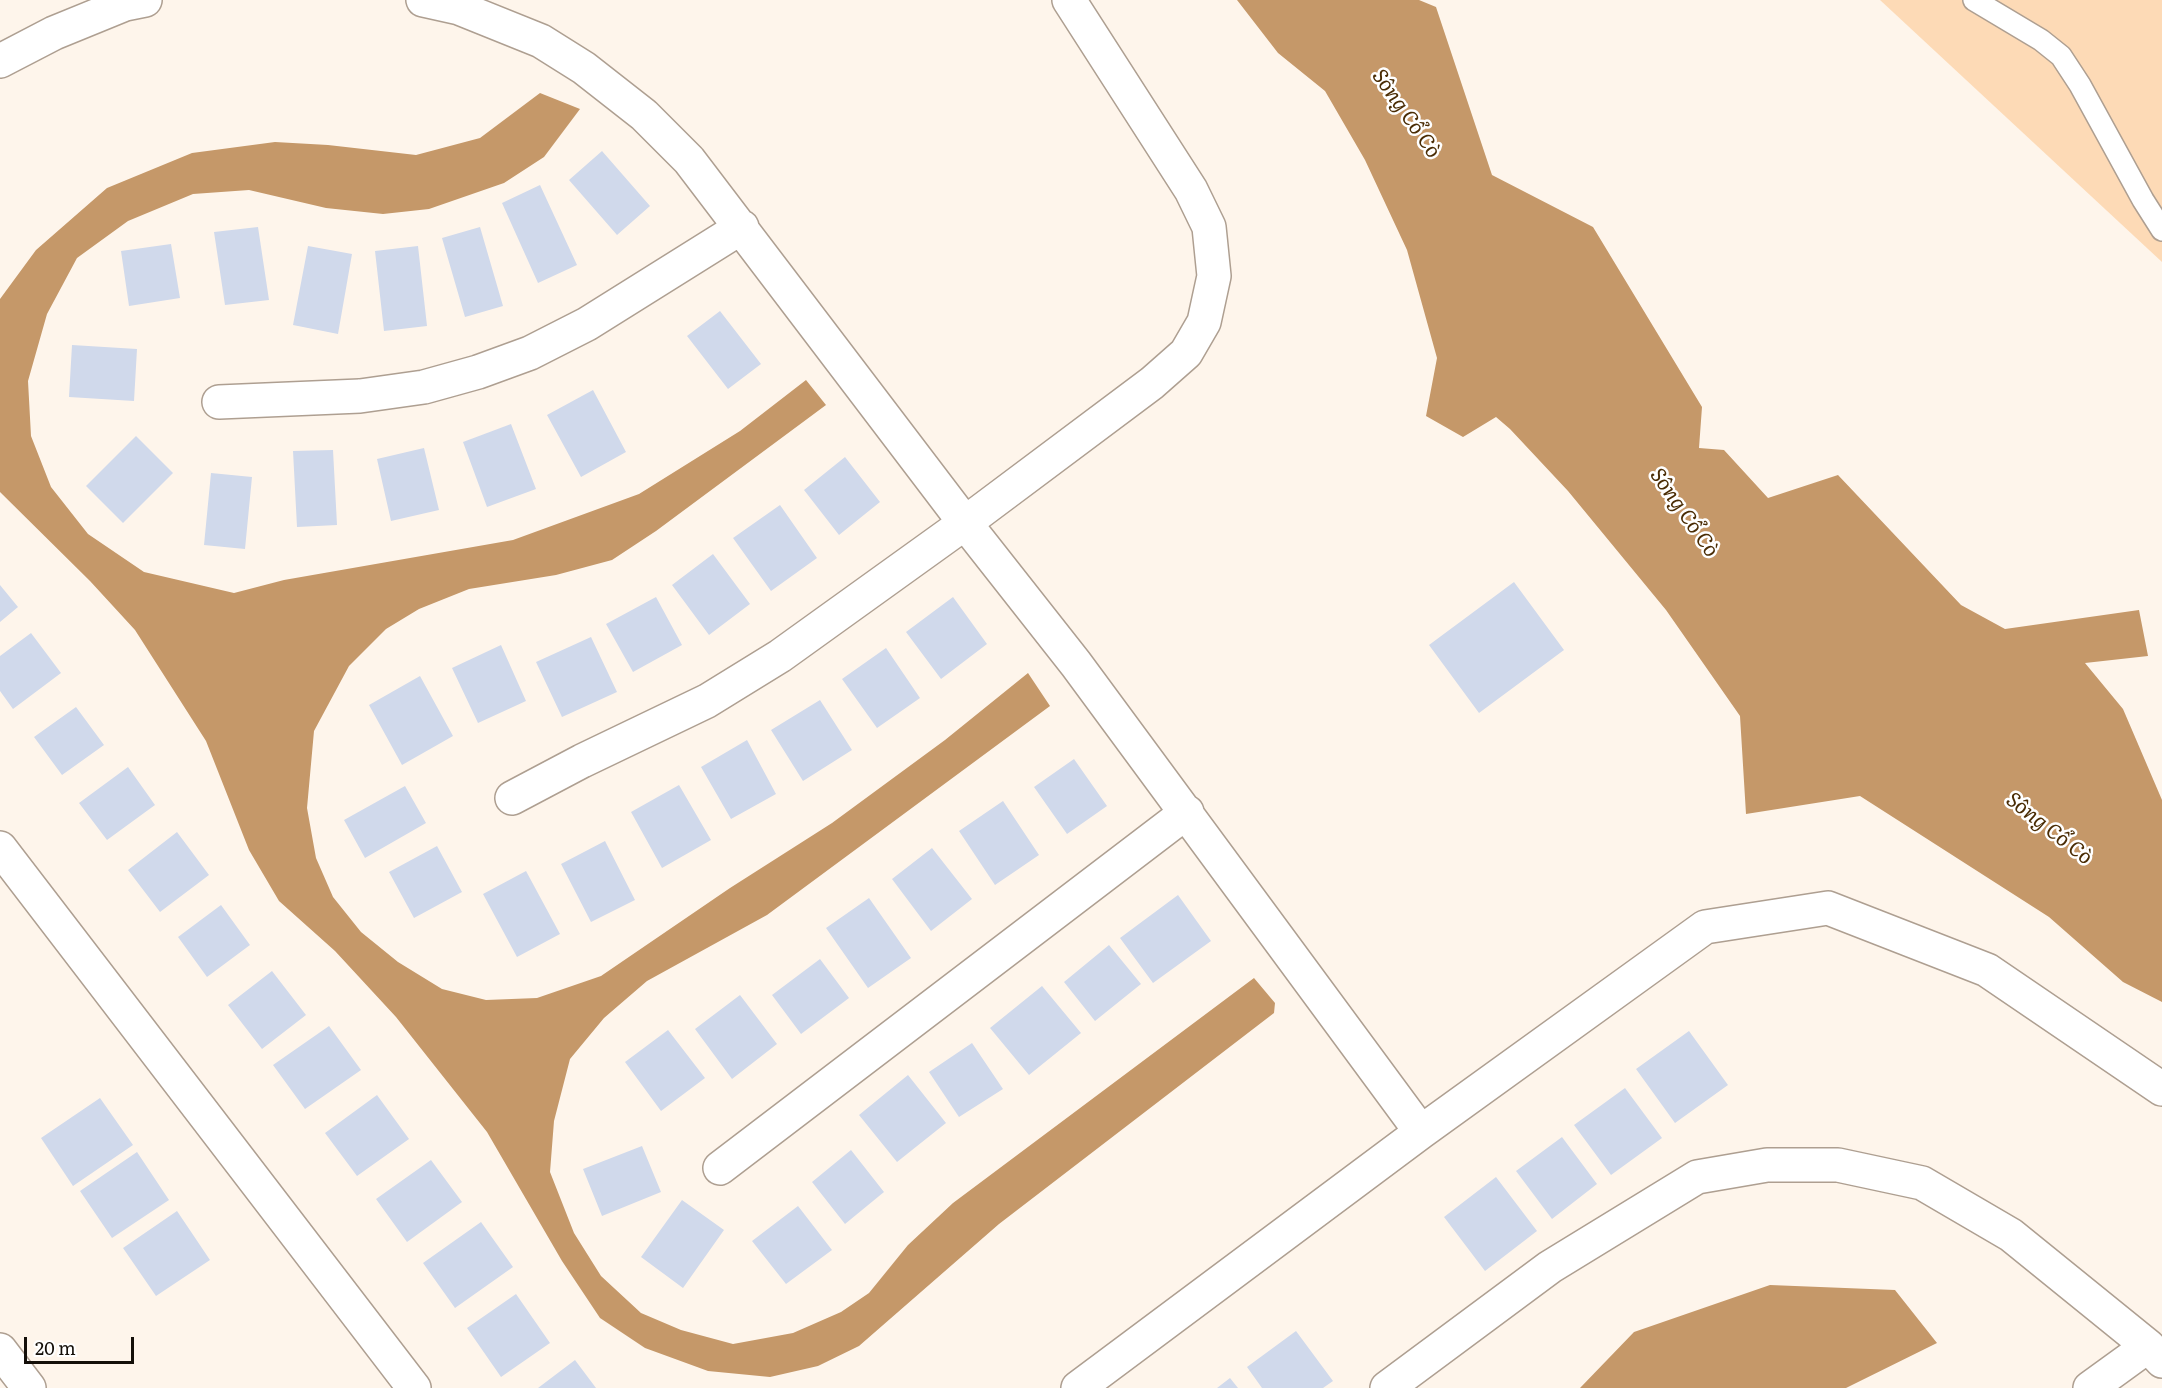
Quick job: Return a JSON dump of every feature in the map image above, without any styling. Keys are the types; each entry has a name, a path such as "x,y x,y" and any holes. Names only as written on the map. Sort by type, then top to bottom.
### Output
{"street":[{"path":"0,61 54,33 124,4 145,0"},
{"path":"423,0 459,8 540,41 584,68 644,115 689,160 965,523 1076,664 1421,1132"},
{"path":"513,798 582,761 707,701 780,656 965,523 1152,384 1186,353 1204,322 1214,276 1209,227 1191,190 1069,0"},
{"path":"219,402 360,396 424,387 478,372 530,353 587,324 742,227"},
{"path":"720,1168 1187,812"},
{"path":"0,848 414,1388"},
{"path":"1078,1388 1421,1132 1705,927 1828,908 1987,970 2162,1089"},
{"path":"1387,1388 1550,1267 1697,1177 1767,1165 1838,1165 1922,1183 2011,1234 2155,1354 2090,1388"},
{"path":"0,1350 29,1388"}],"lane":[{"path":"1974,0 2041,40 2061,56 2080,85 2142,200 2162,230"}],"shaded area":[{"path":"1880,0 2162,0 2162,262"}],"water":[{"name":"Sông Cổ Cò","path":"1237,0 1419,0 1436,7 1492,175 1593,227 1702,407 1699,448 1724,450 1768,498 1838,475 1961,605 2005,629 2139,610 2148,656 2085,663 2123,709 2162,800 2162,1002 2123,982 2049,917 1860,796 1746,814 1740,716 1666,610 1568,491 1496,417 1463,437 1426,416 1437,358 1407,250 1365,160 1325,91 1278,53"},
{"path":"540,93 580,109 544,157 504,183 429,209 383,214 326,208 249,190 193,194 128,221 77,258 47,314 28,381 31,436 51,487 88,534 144,572 234,593 284,580 513,540 639,494 740,431 806,380 826,405 656,531 612,560 556,575 469,589 419,609 386,629 349,666 314,731 307,808 316,858 333,897 361,932 398,962 442,989 486,1000 537,998 601,976 730,888 832,823 945,740 1028,673 1050,706 767,915 647,981 604,1018 570,1059 554,1121 550,1172 574,1233 601,1276 641,1313 681,1330 733,1344 793,1333 841,1312 869,1293 908,1245 953,1203 1254,978 1275,1003 1274,1013 999,1224 859,1346 818,1366 770,1377 708,1371 645,1348 600,1318 562,1261 487,1132 396,1017 335,951 279,901 249,850 206,741 135,630 90,581 0,492 0,299 36,250 107,188 192,153 275,142 328,145 416,155 480,138"},
{"path":"1770,1285 1895,1290 1937,1343 1846,1388 1580,1388 1634,1332"}],"building":[{"path":"602,151 650,206 617,235 569,180"},
{"path":"540,185 577,265 538,283 502,203"},
{"path":"258,227 269,300 225,305 214,232"},
{"path":"480,227 503,306 465,317 442,238"},
{"path":"171,244 180,298 129,306 121,251"},
{"path":"308,246 352,254 338,334 293,325"},
{"path":"418,246 427,326 384,331 375,251"},
{"path":"720,311 761,364 728,389 687,336"},
{"path":"72,345 137,349 134,401 69,397"},
{"path":"593,390 626,452 581,477 547,415"},
{"path":"511,424 536,489 487,507 463,442"},
{"path":"136,436 173,473 123,523 86,486"},
{"path":"424,448 439,510 391,521 377,459"},
{"path":"333,450 337,525 297,527 293,451"},
{"path":"845,457 880,502 839,535 804,490"},
{"path":"211,473 252,477 245,549 204,545"},
{"path":"780,505 817,558 771,591 733,538"},
{"path":"713,554 750,604 709,635 672,585"},
{"path":"1514,582 1564,650 1479,713 1429,645"},
{"path":"0,585 18,607 0,622"},
{"path":"656,597 682,645 633,672 606,624"},
{"path":"953,597 987,644 941,679 906,632"},
{"path":"31,633 61,673 13,709 0,691 0,656"},
{"path":"591,637 617,692 562,717 536,662"},
{"path":"501,645 526,701 478,723 452,668"},
{"path":"886,648 920,698 877,728 842,679"},
{"path":"420,676 453,736 402,765 369,705"},
{"path":"820,700 852,750 803,781 771,730"},
{"path":"76,707 104,745 62,775 34,737"},
{"path":"747,740 776,794 731,819 701,767"},
{"path":"1074,759 1107,806 1067,834 1034,787"},
{"path":"128,767 155,805 107,840 79,803"},
{"path":"679,785 711,840 662,868 631,812"},
{"path":"405,786 426,823 365,858 344,820"},
{"path":"1003,801 1039,855 995,885 959,831"},
{"path":"177,832 209,875 160,912 128,870"},
{"path":"605,841 635,900 591,922 561,864"},
{"path":"437,846 462,892 414,918 389,872"},
{"path":"932,848 972,899 931,931 892,879"},
{"path":"526,871 560,934 517,957 483,894"},
{"path":"1178,895 1211,941 1153,983 1120,938"},
{"path":"869,898 911,958 868,988 826,928"},
{"path":"221,905 250,945 207,977 178,937"},
{"path":"1109,945 1141,984 1095,1021 1064,982"},
{"path":"820,959 849,998 801,1034 772,995"},
{"path":"272,971 306,1015 262,1049 228,1005"},
{"path":"1042,986 1081,1033 1029,1075 990,1028"},
{"path":"740,995 777,1044 732,1079 695,1029"},
{"path":"329,1026 361,1070 305,1109 273,1065"},
{"path":"668,1030 705,1078 661,1111 625,1062"},
{"path":"1689,1031 1728,1085 1675,1123 1636,1069"},
{"path":"972,1043 1003,1089 959,1117 929,1072"},
{"path":"908,1075 946,1123 897,1162 859,1115"},
{"path":"1625,1088 1662,1138 1611,1175 1574,1125"},
{"path":"377,1095 409,1139 357,1176 325,1133"},
{"path":"100,1098 133,1145 73,1186 41,1138"},
{"path":"1562,1137 1597,1184 1552,1219 1516,1171"},
{"path":"642,1146 661,1192 602,1216 583,1169"},
{"path":"851,1150 884,1192 845,1224 812,1182"},
{"path":"137,1152 169,1200 112,1238 80,1191"},
{"path":"431,1160 462,1202 407,1242 376,1199"},
{"path":"1496,1177 1537,1231 1485,1271 1444,1217"},
{"path":"682,1200 724,1230 683,1288 641,1257"},
{"path":"798,1206 832,1250 786,1284 752,1241"},
{"path":"177,1211 210,1260 156,1296 123,1248"},
{"path":"481,1222 513,1267 455,1308 423,1263"},
{"path":"516,1294 550,1343 501,1377 467,1328"},
{"path":"1296,1331 1333,1381 1323,1388 1262,1388 1247,1367"},
{"path":"575,1360 596,1388 538,1388"},
{"path":"1230,1378 1238,1388 1217,1388"}]}
